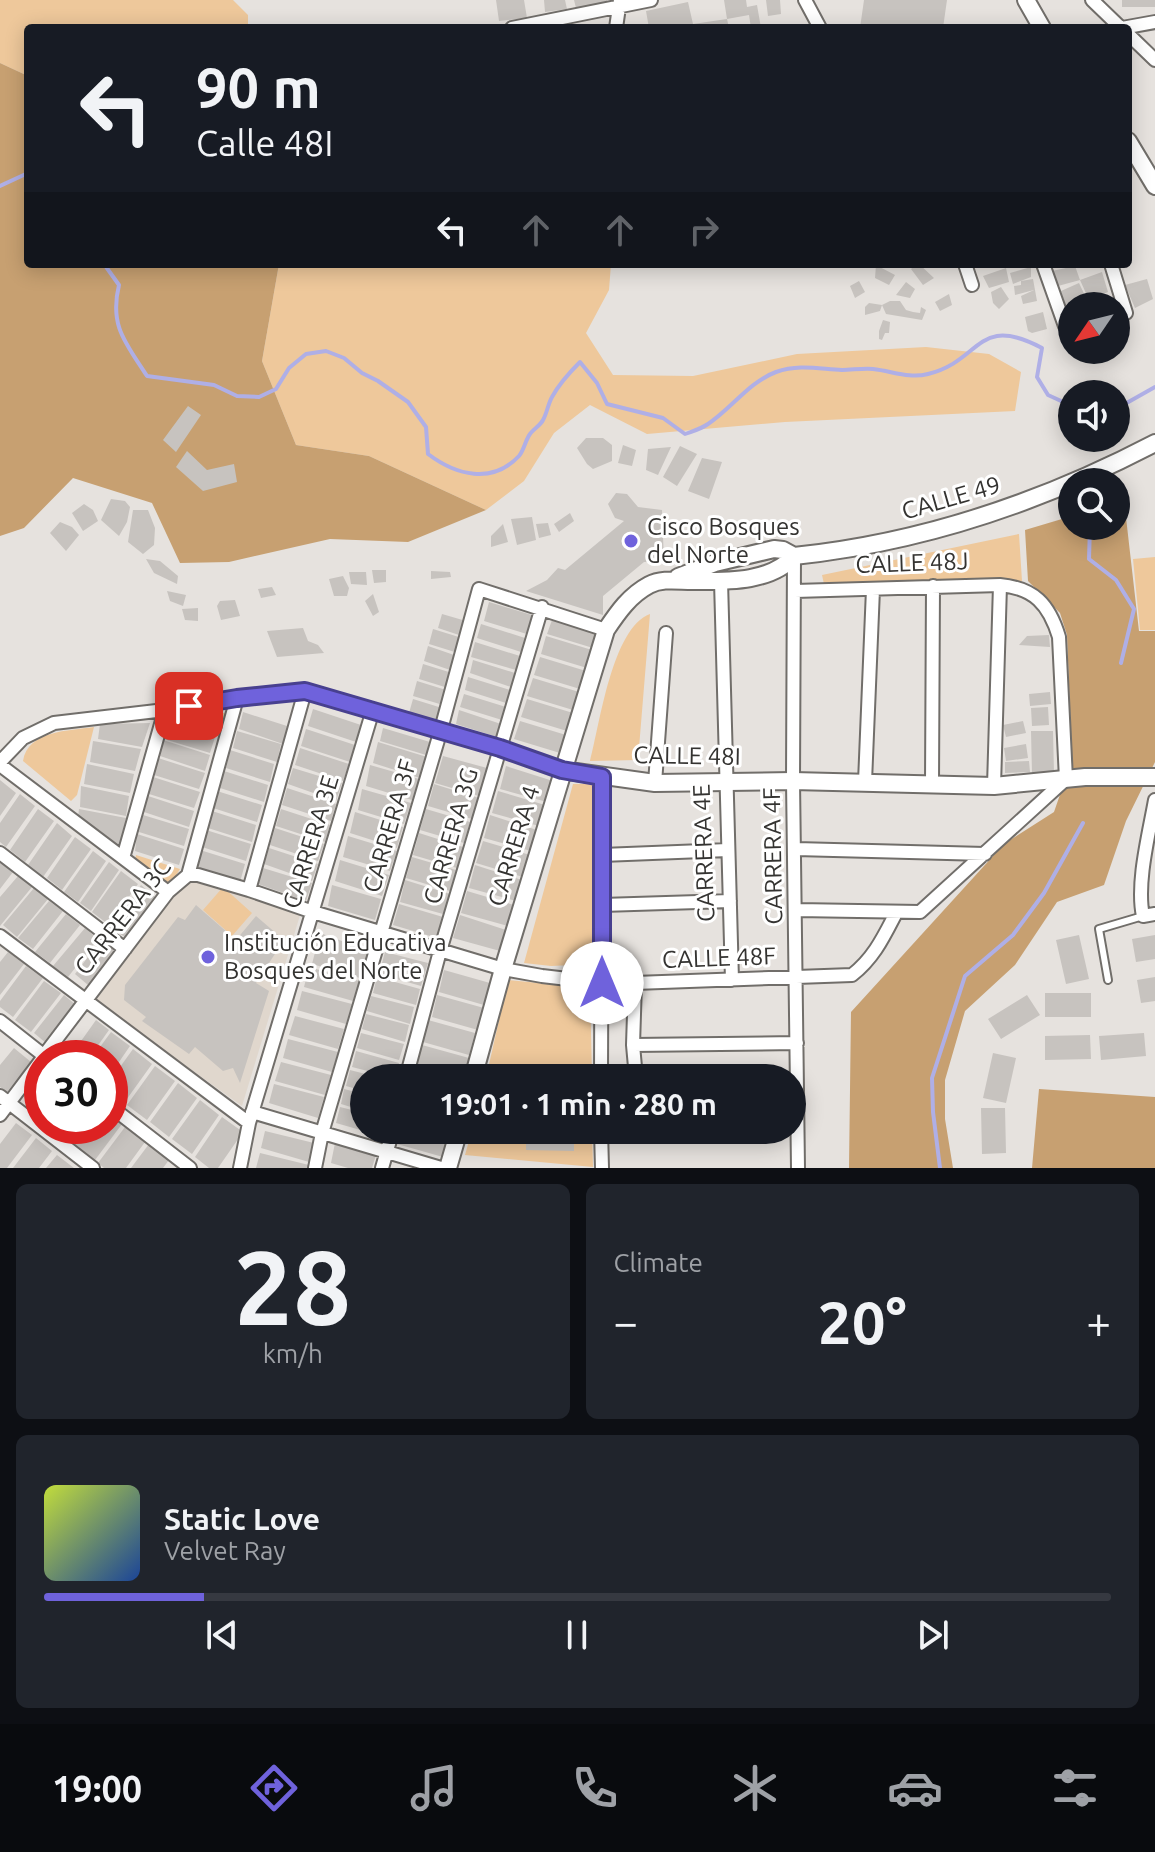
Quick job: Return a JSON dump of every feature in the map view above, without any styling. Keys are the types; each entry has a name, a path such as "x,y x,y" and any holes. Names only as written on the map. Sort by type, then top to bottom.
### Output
{"main road":[{"path":"1026,0 1040,24"},
{"path":"1132,148 1155,186"},
{"name":"CALLE 49","path":"794,556 836,552 951,527 1036,497 1155,443"},
{"path":"606,630 622,605 650,584 672,580 746,554 774,549 790,552 794,556 785,565 760,575 721,581 672,580"},
{"name":"CARRERA 4","path":"477,1064 606,630"},
{"name":"CALLE 48I","path":"562,770 655,783 793,781 994,786 1066,779 1155,777"},
{"path":"448,1168 455,1144"}],"street":[{"path":"529,24 620,3 651,0"},
{"path":"805,0 818,24"},
{"path":"1092,0 1118,24"},
{"path":"617,24 620,3"},
{"path":"1132,26 1155,22"},
{"path":"1132,38 1155,60"},
{"path":"966,268 972,285"},
{"path":"1044,268 1058,306"},
{"path":"1112,268 1120,292"},
{"path":"794,556 795,591"},
{"name":"CARRERA 4E","path":"721,581 732,980"},
{"path":"994,786 1000,585"},
{"path":"932,783 933,586"},
{"name":"CALLE 48J","path":"795,591 933,586 1021,587 1053,617 1059,637 1066,779"},
{"name":"CARRERA 3F","path":"315,1168 322,1133 440,733 479,589 542,607"},
{"path":"865,782 873,589"},
{"name":"CARRERA 4F","path":"795,591 793,781 797,910 796,1064"},
{"path":"542,607 606,630"},
{"name":"CARRERA 3G","path":"410,1064 542,607"},
{"path":"655,783 666,633"},
{"path":"249,890 305,691"},
{"name":"CALLE 48I","path":"0,764 23,738 54,723 305,691 440,733 500,748 562,770"},
{"name":"CARRERA 3C","path":"57,1040 168,892 188,875 237,698"},
{"path":"123,858 165,710"},
{"name":"CARRERA 3E","path":"240,1168 251,1118 372,713"},
{"path":"0,764 168,892"},
{"path":"601,1064 602,777"},
{"path":"797,910 920,912 1066,779"},
{"path":"1149,915 1141,905 1155,800"},
{"path":"796,849 985,854"},
{"path":"602,855 728,850"},
{"path":"0,853 125,949"},
{"name":"CALLE 48F","path":"188,875 249,890 381,934 503,969 602,983 852,975 877,950 896,913"},
{"path":"602,905 730,901"},
{"path":"0,936 85,1002 251,1118 322,1133 441,1168"},
{"path":"635,983 635,1064"},
{"path":"0,1021 24,1041"},
{"path":"633,1045 797,1043"},
{"name":"CARRERA 3C","path":"0,1115 4,1099 24,1078"},
{"path":"4,1099 93,1168"},
{"path":"128,1120 190,1168"},
{"path":"382,1168 389,1144"},
{"path":"601,1144 602,1168"},
{"name":"CARRERA 4F","path":"797,1144 798,1168"}],"lane":[{"path":"1108,980 1099,929 1149,915"}],"shaded area":[{"path":"0,0 233,0 248,15 248,24 24,24 24,74 0,63"},
{"path":"0,63 24,74 24,268 278,268 262,361 296,445 369,456 486,510 408,542 330,539 229,562 180,563 152,503 73,478 24,528 0,536"},
{"path":"278,268 611,268 609,290 586,333 613,375 693,376 797,354 926,347 989,354 1021,372 1015,411 785,422 647,434 590,405 554,433 524,481 486,510 369,456 296,445 262,361"},
{"path":"1058,520 1058,540 1129,540 1139,631 1155,631 1155,762 1126,821 1104,885 1057,902 1015,965 965,1011 945,1080 945,1119 953,1168 849,1168 851,1012 1004,844 1054,812 1072,760 1067,635 1060,613 1028,581 1025,530"},
{"path":"1019,534 1022,581 824,584 822,575"},
{"path":"1155,557 1155,630 1140,630 1133,559"},
{"path":"650,614 638,760 590,761 617,657 637,623"},
{"path":"225,713 219,737 171,720 172,716"},
{"path":"94,727 77,795 71,801 23,761 26,751 41,738 62,731"},
{"path":"573,784 598,784 596,964 551,966 524,963"},
{"path":"136,855 180,869 171,884 166,883 135,861"},
{"name":"Institución Educativa Bosques del Norte","path":"194,880 301,912 242,1106 95,1001 181,887"},
{"path":"223,887 252,913 232,936 203,910"},
{"path":"508,980 590,988 592,1064 489,1064"},
{"path":"1039,1089 1155,1097 1155,1168 1032,1168"},
{"path":"468,1144 592,1144 593,1167 465,1155"}],"building":[{"path":"496,0 524,0 527,18 499,21"},
{"path":"544,0 565,0 567,9 545,12"},
{"path":"574,0 607,0 607,4 576,8"},
{"path":"724,0 746,0 747,7 757,5 760,24 750,24 749,15 727,19"},
{"path":"766,0 780,0 781,14 768,16"},
{"path":"864,0 947,0 944,24 861,24"},
{"path":"1122,0 1155,0 1155,7 1122,7"},
{"path":"688,2 693,24 648,24 646,11"},
{"path":"727,19 728,24 693,24"},
{"path":"876,268 895,275 889,285 875,278"},
{"path":"923,268 934,278 923,285 911,269"},
{"path":"1006,268 1009,282 989,288 983,276"},
{"path":"1031,268 1031,277 1013,284 1010,273"},
{"path":"1076,268 1080,280 1058,286 1052,271"},
{"path":"1102,272 1108,292 1085,292 1080,280"},
{"path":"1033,279 1037,301 1023,304 1021,296 1034,290 1015,295 1014,286"},
{"path":"1147,279 1153,299 1135,308 1125,285"},
{"path":"859,281 865,292 855,298 850,286"},
{"path":"906,282 915,289 910,298 896,295"},
{"path":"1079,283 1083,292 1061,292"},
{"path":"1001,287 1009,299 999,309 993,303 991,292"},
{"path":"949,294 952,305 940,311 935,302"},
{"path":"900,301 906,310 920,313 921,307 926,310 922,320 886,314 882,305"},
{"path":"869,303 882,305 880,311 865,315 865,307"},
{"path":"1043,312 1047,329 1032,333 1028,331 1025,317"},
{"path":"883,320 890,322 889,333 885,333 882,340 879,339 879,331"},
{"path":"188,406 201,415 176,452 163,440"},
{"path":"586,438 603,438 612,445 612,461 593,469 587,464 577,448"},
{"path":"623,445 636,450 632,466 618,463"},
{"path":"680,446 697,454 677,486 663,477"},
{"path":"671,447 658,475 646,470 648,449"},
{"path":"187,451 207,470 234,464 237,482 203,491 176,467"},
{"path":"702,458 722,462 709,499 688,491"},
{"name":"Cisco Bosques del Norte","path":"616,493 627,494 638,507 662,510 664,562 644,562 603,596 603,615 526,591 547,580 558,568 565,570 624,521 615,518 608,504"},
{"path":"111,499 125,501 130,507 127,522 119,536 101,520"},
{"path":"84,504 93,510 98,521 83,531 72,513"},
{"path":"133,510 148,510 155,528 154,545 143,554 128,542"},
{"path":"570,513 574,521 559,532 554,524"},
{"path":"532,517 536,540 517,545 511,519"},
{"path":"60,522 72,527 79,535 66,551 50,533"},
{"path":"548,523 551,535 539,538 536,524"},
{"path":"503,524 508,542 491,547 491,536"},
{"path":"146,559 160,561 178,576 177,584 154,573"},
{"path":"372,570 386,570 386,582 374,583"},
{"path":"431,571 450,572 451,577 431,579"},
{"path":"349,572 366,572 367,585 351,584"},
{"path":"343,576 349,588 347,596 334,596 329,579"},
{"path":"272,587 276,595 261,598 258,589"},
{"path":"167,591 186,595 183,606 170,601"},
{"path":"373,594 379,612 373,616 365,601"},
{"path":"235,600 240,616 221,620 217,606 220,601"},
{"path":"489,602 535,616 530,635 484,621"},
{"path":"198,608 198,621 185,620 182,609"},
{"path":"442,614 466,621 462,636 438,628"},
{"path":"552,620 597,634 593,648 547,634"},
{"path":"481,624 525,638 521,652 477,638"},
{"path":"303,628 308,641 318,645 324,653 277,657 267,631"},
{"path":"433,629 462,638 458,653 429,644"},
{"path":"1049,635 1050,647 1019,645 1027,636"},
{"path":"546,636 592,650 587,668 541,654"},
{"path":"475,642 520,656 516,670 471,657"},
{"path":"428,646 457,656 453,671 424,661"},
{"path":"540,657 586,671 580,689 534,675"},
{"path":"473,660 515,673 511,687 470,673"},
{"path":"423,664 452,673 448,688 419,679"},
{"path":"468,677 510,690 506,703 465,690"},
{"path":"533,678 579,692 573,710 527,696"},
{"path":"417,681 446,690 443,705 413,696"},
{"path":"1050,692 1051,704 1030,706 1029,694"},
{"path":"464,694 506,707 502,720 460,707"},
{"path":"413,699 442,708 438,723 409,713"},
{"path":"527,699 573,713 567,731 521,717"},
{"path":"1048,707 1049,725 1032,726 1031,708"},
{"path":"313,709 361,725 356,742 308,726"},
{"path":"459,710 501,724 497,737 456,724"},
{"path":"243,712 287,726 283,744 239,729"},
{"path":"520,721 566,735 560,753 514,739"},
{"path":"1023,721 1026,733 1006,737 1003,725"},
{"path":"150,723 142,747 98,739 100,724"},
{"path":"169,723 215,737 210,753 164,739"},
{"path":"383,728 430,742 426,755 380,741"},
{"path":"306,729 355,745 350,762 301,746"},
{"path":"237,731 281,744 277,762 233,748"},
{"path":"1031,731 1053,731 1054,773 1032,774"},
{"path":"163,740 210,755 205,771 160,756"},
{"path":"93,741 141,749 135,771 90,762"},
{"path":"378,742 427,757 420,778 373,763"},
{"path":"1026,744 1028,758 1006,761 1004,748"},
{"path":"300,748 349,764 343,781 295,765"},
{"path":"230,750 274,764 270,782 226,768"},
{"path":"443,756 487,768 479,796 435,783"},
{"path":"158,758 205,773 199,789 154,775"},
{"path":"1029,761 1030,772 1005,773 1005,762"},
{"path":"87,764 134,774 130,793 84,784"},
{"path":"370,765 419,779 412,800 366,786"},
{"path":"506,766 553,781 547,802 500,789"},
{"path":"293,768 342,783 336,801 288,784"},
{"path":"224,771 268,785 264,802 220,788"},
{"path":"153,777 200,792 194,808 149,794"},
{"path":"0,780 16,793 0,816"},
{"path":"434,784 479,798 472,819 428,806"},
{"path":"81,786 129,796 126,816 80,807"},
{"path":"287,788 336,804 331,821 282,805"},
{"path":"362,789 411,803 404,824 358,810"},
{"path":"217,791 262,805 257,822 213,808"},
{"path":"498,791 545,805 539,826 492,813"},
{"path":"20,794 35,806 6,847 0,842 0,823"},
{"path":"148,796 194,811 189,827 144,812"},
{"path":"38,809 54,821 25,862 10,850"},
{"path":"79,809 126,818 121,850 78,817"},
{"path":"281,809 330,825 325,842 276,826"},
{"path":"426,809 470,822 464,843 420,830"},
{"path":"212,811 256,825 252,842 208,828"},
{"path":"355,812 403,827 397,848 350,833"},
{"path":"143,815 189,829 184,846 139,832"},
{"path":"490,815 537,830 531,851 484,838"},
{"path":"57,823 72,836 43,877 28,865"},
{"path":"275,828 324,844 318,861 270,845"},
{"path":"206,830 251,844 246,861 202,847"},
{"path":"419,833 463,847 457,868 413,855"},
{"path":"137,834 184,849 179,865 135,851"},
{"path":"348,836 397,851 390,871 343,857"},
{"path":"75,837 91,849 62,890 47,878"},
{"path":"483,841 530,855 523,877 476,863"},
{"path":"269,848 318,864 312,881 264,864"},
{"path":"200,850 245,864 240,882 196,867"},
{"path":"93,851 106,861 78,902 64,892"},
{"path":"412,857 456,870 450,891 406,878"},
{"path":"340,860 389,875 382,896 335,881"},
{"path":"0,862 13,872 0,889"},
{"path":"109,862 119,870 91,911 80,903"},
{"path":"475,865 522,880 516,901 469,888"},
{"path":"263,868 312,883 306,901 258,884"},
{"path":"121,871 138,884 109,925 92,912"},
{"path":"18,876 32,887 0,926 0,897"},
{"path":"405,880 450,894 443,914 400,902"},
{"path":"141,885 155,897 126,938 112,928"},
{"path":"332,885 381,899 375,920 328,906"},
{"path":"34,888 48,899 17,937 3,925"},
{"path":"467,891 514,905 508,926 461,913"},
{"path":"49,901 63,911 33,949 18,938"},
{"path":"399,904 443,917 437,938 393,925"},
{"name":"Institución Educativa Bosques del Norte","path":"196,905 236,940 256,916 284,940 256,983 269,991 240,1083 233,1068 223,1071 195,1047 189,1054 142,1021 146,1017 124,1000 125,985 178,917 185,920"},
{"path":"66,914 80,925 50,963 35,952"},
{"path":"460,915 506,930 500,951 453,938"},
{"path":"85,928 98,939 68,977 53,966"},
{"path":"320,933 369,951 360,978 312,964"},
{"path":"1079,935 1089,979 1066,984 1056,940"},
{"path":"1155,935 1155,959 1136,962 1132,939"},
{"path":"101,940 115,951 88,985 75,974"},
{"path":"8,952 24,964 0,995 0,962"},
{"path":"385,952 428,963 421,986 379,974"},
{"path":"26,966 43,978 13,1017 0,1007 0,1001"},
{"path":"309,967 359,981 353,1001 304,987"},
{"path":"444,970 490,983 484,1005 439,992"},
{"path":"377,977 420,989 416,1005 373,993"},
{"path":"1155,977 1155,1001 1141,1003 1137,980"},
{"path":"44,981 61,993 31,1032 15,1020"},
{"path":"302,991 352,1004 346,1024 297,1010"},
{"path":"1045,993 1091,993 1091,1017 1045,1017"},
{"path":"64,995 76,1005 48,1040 42,1040 34,1033"},
{"path":"437,995 484,1008 478,1030 432,1017"},
{"path":"1027,995 1040,1015 1001,1039 988,1019"},
{"path":"371,996 414,1007 410,1024 367,1011"},
{"path":"366,1014 409,1025 405,1042 362,1029"},
{"path":"295,1016 344,1029 338,1049 289,1035"},
{"path":"96,1020 109,1030 102,1040 82,1040"},
{"path":"428,1020 475,1033 469,1055 423,1042"},
{"path":"111,1032 122,1040 105,1040"},
{"path":"361,1033 404,1044 399,1060 357,1048"},
{"path":"1144,1033 1146,1056 1101,1060 1099,1036"},
{"path":"1090,1035 1091,1059 1045,1060 1045,1036"},
{"path":"288,1039 338,1052 332,1072 283,1058"},
{"path":"422,1045 469,1058 467,1064 418,1064"},
{"path":"14,1048 24,1056 24,1071 7,1092 0,1087 0,1065"},
{"path":"133,1049 152,1064 128,1097 128,1056"},
{"path":"356,1051 399,1063 399,1064 353,1064"},
{"path":"993,1053 1016,1058 1006,1103 983,1098"},
{"path":"281,1062 331,1075 325,1095 275,1081"},
{"path":"155,1066 175,1081 147,1120 128,1104"},
{"path":"178,1083 197,1098 169,1137 150,1122"},
{"path":"274,1084 324,1097 318,1118 269,1103"},
{"path":"344,1089 350,1090 350,1107 341,1104"},
{"path":"200,1100 219,1115 192,1154 172,1139"},
{"path":"340,1107 350,1110 350,1127 336,1123"},
{"path":"981,1108 1005,1108 1006,1153 982,1154"},
{"path":"222,1117 243,1132 218,1168 209,1168 195,1157"},
{"path":"16,1123 24,1129 25,1144 7,1168 0,1168 0,1144"},
{"path":"128,1129 145,1142 126,1168 104,1168 98,1163 112,1144 128,1144"},
{"path":"265,1131 314,1143 309,1162 261,1148"},
{"path":"335,1143 376,1155 372,1168 348,1168 331,1163"},
{"path":"31,1144 43,1144 52,1151 39,1168 13,1168"},
{"path":"75,1144 107,1144 95,1160"},
{"path":"149,1144 169,1160 163,1168 131,1168"},
{"path":"397,1144 446,1144 443,1157"},
{"path":"526,1144 574,1144 574,1151 526,1150"},
{"path":"260,1153 309,1165 308,1168 256,1168"},
{"path":"57,1155 74,1168 46,1168"}],"waterway":[{"path":"0,186 24,175"},
{"path":"107,268 119,285 116,312 121,334 147,376 214,385 237,396 259,397 276,389 289,368 306,354 326,351 344,358 408,402 426,427 428,454 450,467 474,474 497,471 519,456 530,434 543,420 555,392 580,362 597,383 607,404 663,418 685,434 708,424 757,382 776,372 801,368 928,374 946,368 991,337 1004,335 1042,348 1037,377 1048,395 1058,400"},
{"path":"1130,401 1155,387"},
{"path":"1090,540 1089,559 1116,580 1134,609 1121,663"},
{"path":"940,1168 932,1078 965,976 1013,935 1044,893 1083,823"}],"place":[{"name":"Cisco Bosques del Norte","path":"631,541"},
{"name":"Institución Educativa Bosques del Norte","path":"208,957"}],"route":[{"path":"189,706 305,691 440,733 500,748 562,770 602,777 602,983"}]}
